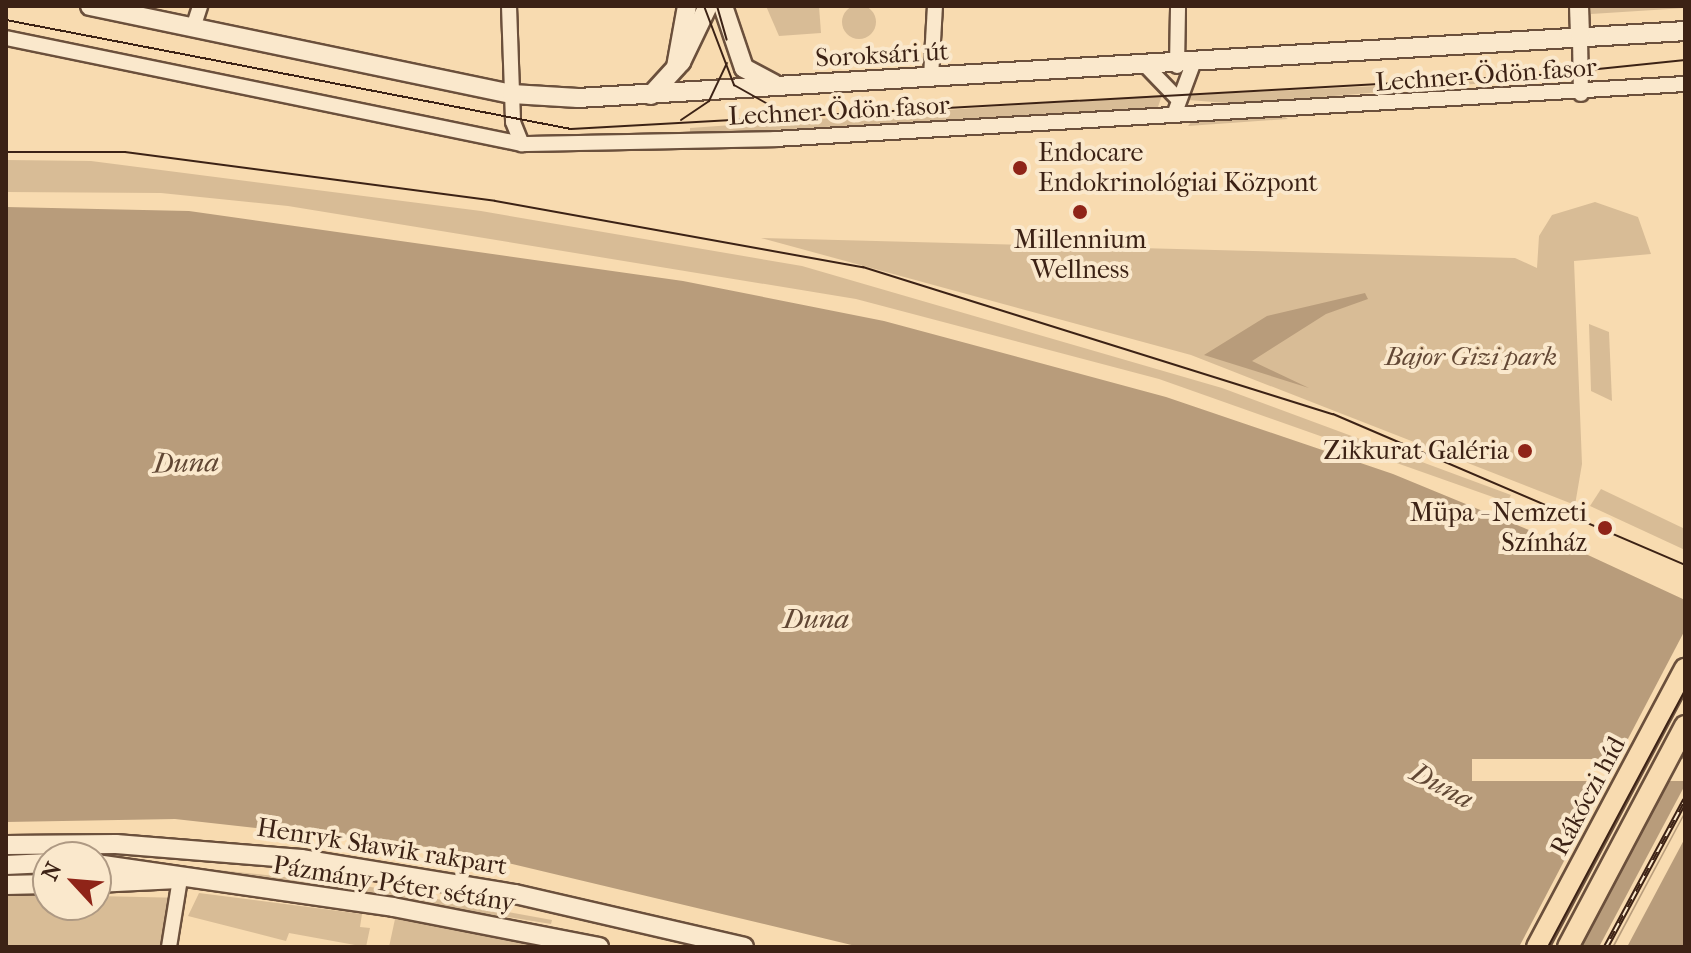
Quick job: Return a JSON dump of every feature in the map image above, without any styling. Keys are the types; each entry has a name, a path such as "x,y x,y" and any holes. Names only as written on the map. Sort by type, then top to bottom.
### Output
{"main road":[{"name":"Soroksári út","path":"90,6 512,94 651,95 1185,65 1685,31"},
{"path":"681,93 676,70 687,6"},
{"path":"651,95 676,70 708,6"},
{"path":"723,6 748,73 789,87"},
{"path":"1579,6 1580,38"},
{"name":"Rákóczi híd","path":"1537,947 1685,669"},
{"name":"Rákóczi híd","path":"1568,947 1685,726"},
{"name":"Henryk Sławik rakpart","path":"6,845 116,844 301,859 515,894 744,947"},
{"path":"6,865 32,864"},
{"name":"Pázmány Péter sétány","path":"112,865 153,868 180,879"},
{"name":"Pázmány Péter sétány","path":"112,882 180,879 393,907 599,947"},
{"path":"6,885 32,884"}],"street":[{"path":"193,28 200,6"},
{"path":"509,6 512,94 522,144"},
{"path":"931,77 935,6"},
{"path":"1174,115 1185,65 1178,6"},
{"name":"Lechner Ödön fasor","path":"6,38 522,144 759,140 1581,94 1685,84"},
{"path":"1580,38 1581,94"},
{"path":"1147,67 1176,97"},
{"path":"169,947 180,879"}],"green space":[{"path":"859,5 871,10 876,22 871,34 859,39 847,34 842,22 847,10"},
{"path":"766,6 819,6 821,33 779,36"},
{"path":"1590,6 1685,6 1685,8 1591,14"},
{"path":"1542,78 1241,104 1188,100 1192,95"},
{"path":"1162,95 1158,107 690,135 690,128"},
{"path":"1282,115 1288,119 1188,126 1192,121"},
{"path":"6,160 91,161 481,211 802,266 1222,388 1511,495 1507,502 1159,379 856,299 288,206 161,193 6,192"},
{"name":"Bajor Gizi park","path":"1595,202 1638,217 1651,254 1574,261 1582,464 1575,505 1191,355 761,238 1515,258 1537,268 1539,236 1552,215"},
{"path":"1589,324 1609,332 1612,401 1591,391"},
{"path":"1601,489 1685,529 1685,550 1590,506"},
{"path":"209,869 360,885 552,920 551,924"},
{"path":"6,893 32,894 32,921 112,921 112,896 186,898 177,947 6,947"},
{"path":"199,893 362,914 360,927 370,928 366,947 289,933 286,941 188,916"},
{"path":"395,919 455,929 547,947 389,947"}],"water":[{"name":"Duna","path":"6,207 189,211 683,281 884,321 1166,397 1393,474 1575,549 1685,600 1685,947 860,947 454,850 175,819 6,822"},
{"path":"1365,293 1368,299 1326,314 1252,361 1309,388 1204,355 1267,316"}],"pier":[{"path":"1685,630 1685,741 1576,947 1519,947"},
{"path":"1472,759 1685,759 1685,781 1472,781"},
{"path":"1685,785 1685,811 1612,947 1599,947"},
{"path":"1685,814 1685,838 1627,947 1614,947"}],"tram line":[{"path":"704,6 734,85 782,112"},
{"path":"717,6 727,40"},
{"path":"6,20 571,129 1540,75 1685,60"},
{"path":"681,120 709,101 727,63"},
{"path":"6,152 125,152 495,201 863,267 1333,414 1685,565"},
{"path":"1548,947 1685,690"}],"railway":[{"path":"1606,947 1685,800"}],"place":[{"name":"Endocare Endokrinológiai Központ","path":"1020,168"},
{"name":"Millennium Wellness","path":"1080,212"},
{"name":"Zikkurat Galéria","path":"1525,451"},
{"name":"Müpa - Nemzeti Színház","path":"1605,528"}]}
